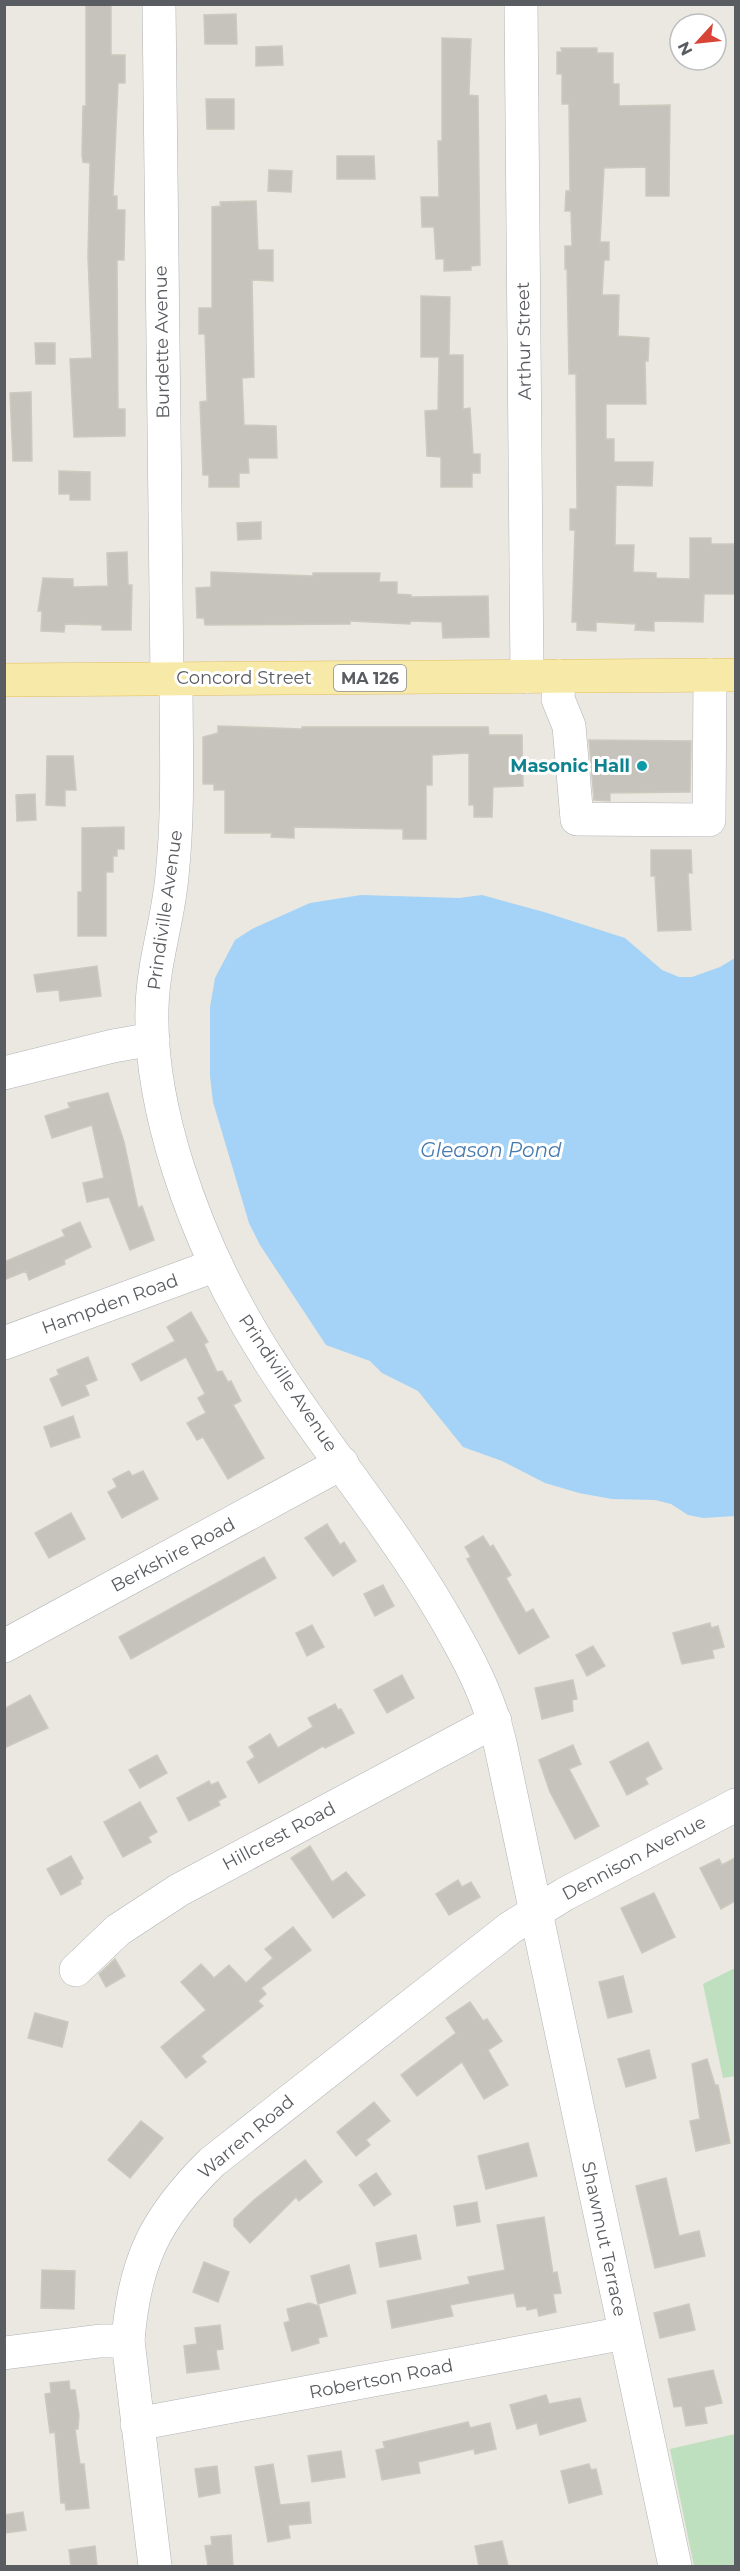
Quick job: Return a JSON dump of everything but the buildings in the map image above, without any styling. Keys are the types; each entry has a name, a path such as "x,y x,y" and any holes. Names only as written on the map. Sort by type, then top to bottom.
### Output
{"main road":[{"name":"Concord Street","path":"4,680 722,675"}],"street":[{"name":"Burdette Avenue","path":"159,4 172,679"},
{"name":"Arthur Street","path":"521,4 527,677"},
{"path":"559,676 558,699 569,726 577,819 709,820 722,675"},
{"name":"Prindiville Avenue","path":"172,679 178,809 175,849 153,982 153,1040 164,1110 179,1170 216,1265 243,1317 274,1369 422,1577 480,1679 495,1720 534,1912"},
{"path":"4,1073 113,1046 153,1040"},
{"name":"Hampden Road","path":"4,1343 216,1265"},
{"name":"Berkshire Road","path":"4,1646 342,1463"},
{"name":"Hillcrest Road","path":"76,1970 118,1929 179,1890 495,1720"},
{"name":"Dennison Avenue","path":"534,1912 735,1805"},
{"name":"Shawmut Terrace","path":"534,1912 675,2566"},
{"name":"Warren Road","path":"154,2566 128,2340 134,2293 156,2229 190,2183 240,2139 488,1944 534,1912"},
{"name":"Robertson Road","path":"137,2424 625,2333"},
{"path":"4,2353 128,2340"}],"green space":[{"path":"735,1968 735,2076 723,2078 703,1984"},
{"path":"735,2434 735,2566 694,2566 670,2449"}],"water":[{"name":"Gleason Pond","path":"361,895 459,898 482,895 625,938 662,970 679,977 692,977 720,967 735,958 735,1516 703,1518 688,1515 671,1504 655,1500 612,1499 579,1493 545,1483 502,1461 463,1447 418,1391 382,1373 370,1361 326,1345 260,1245 249,1223 213,1102 210,1076 210,1007 215,978 235,940 252,929 310,903"}],"place":[{"name":"Masonic Hall","path":"642,766"}]}
